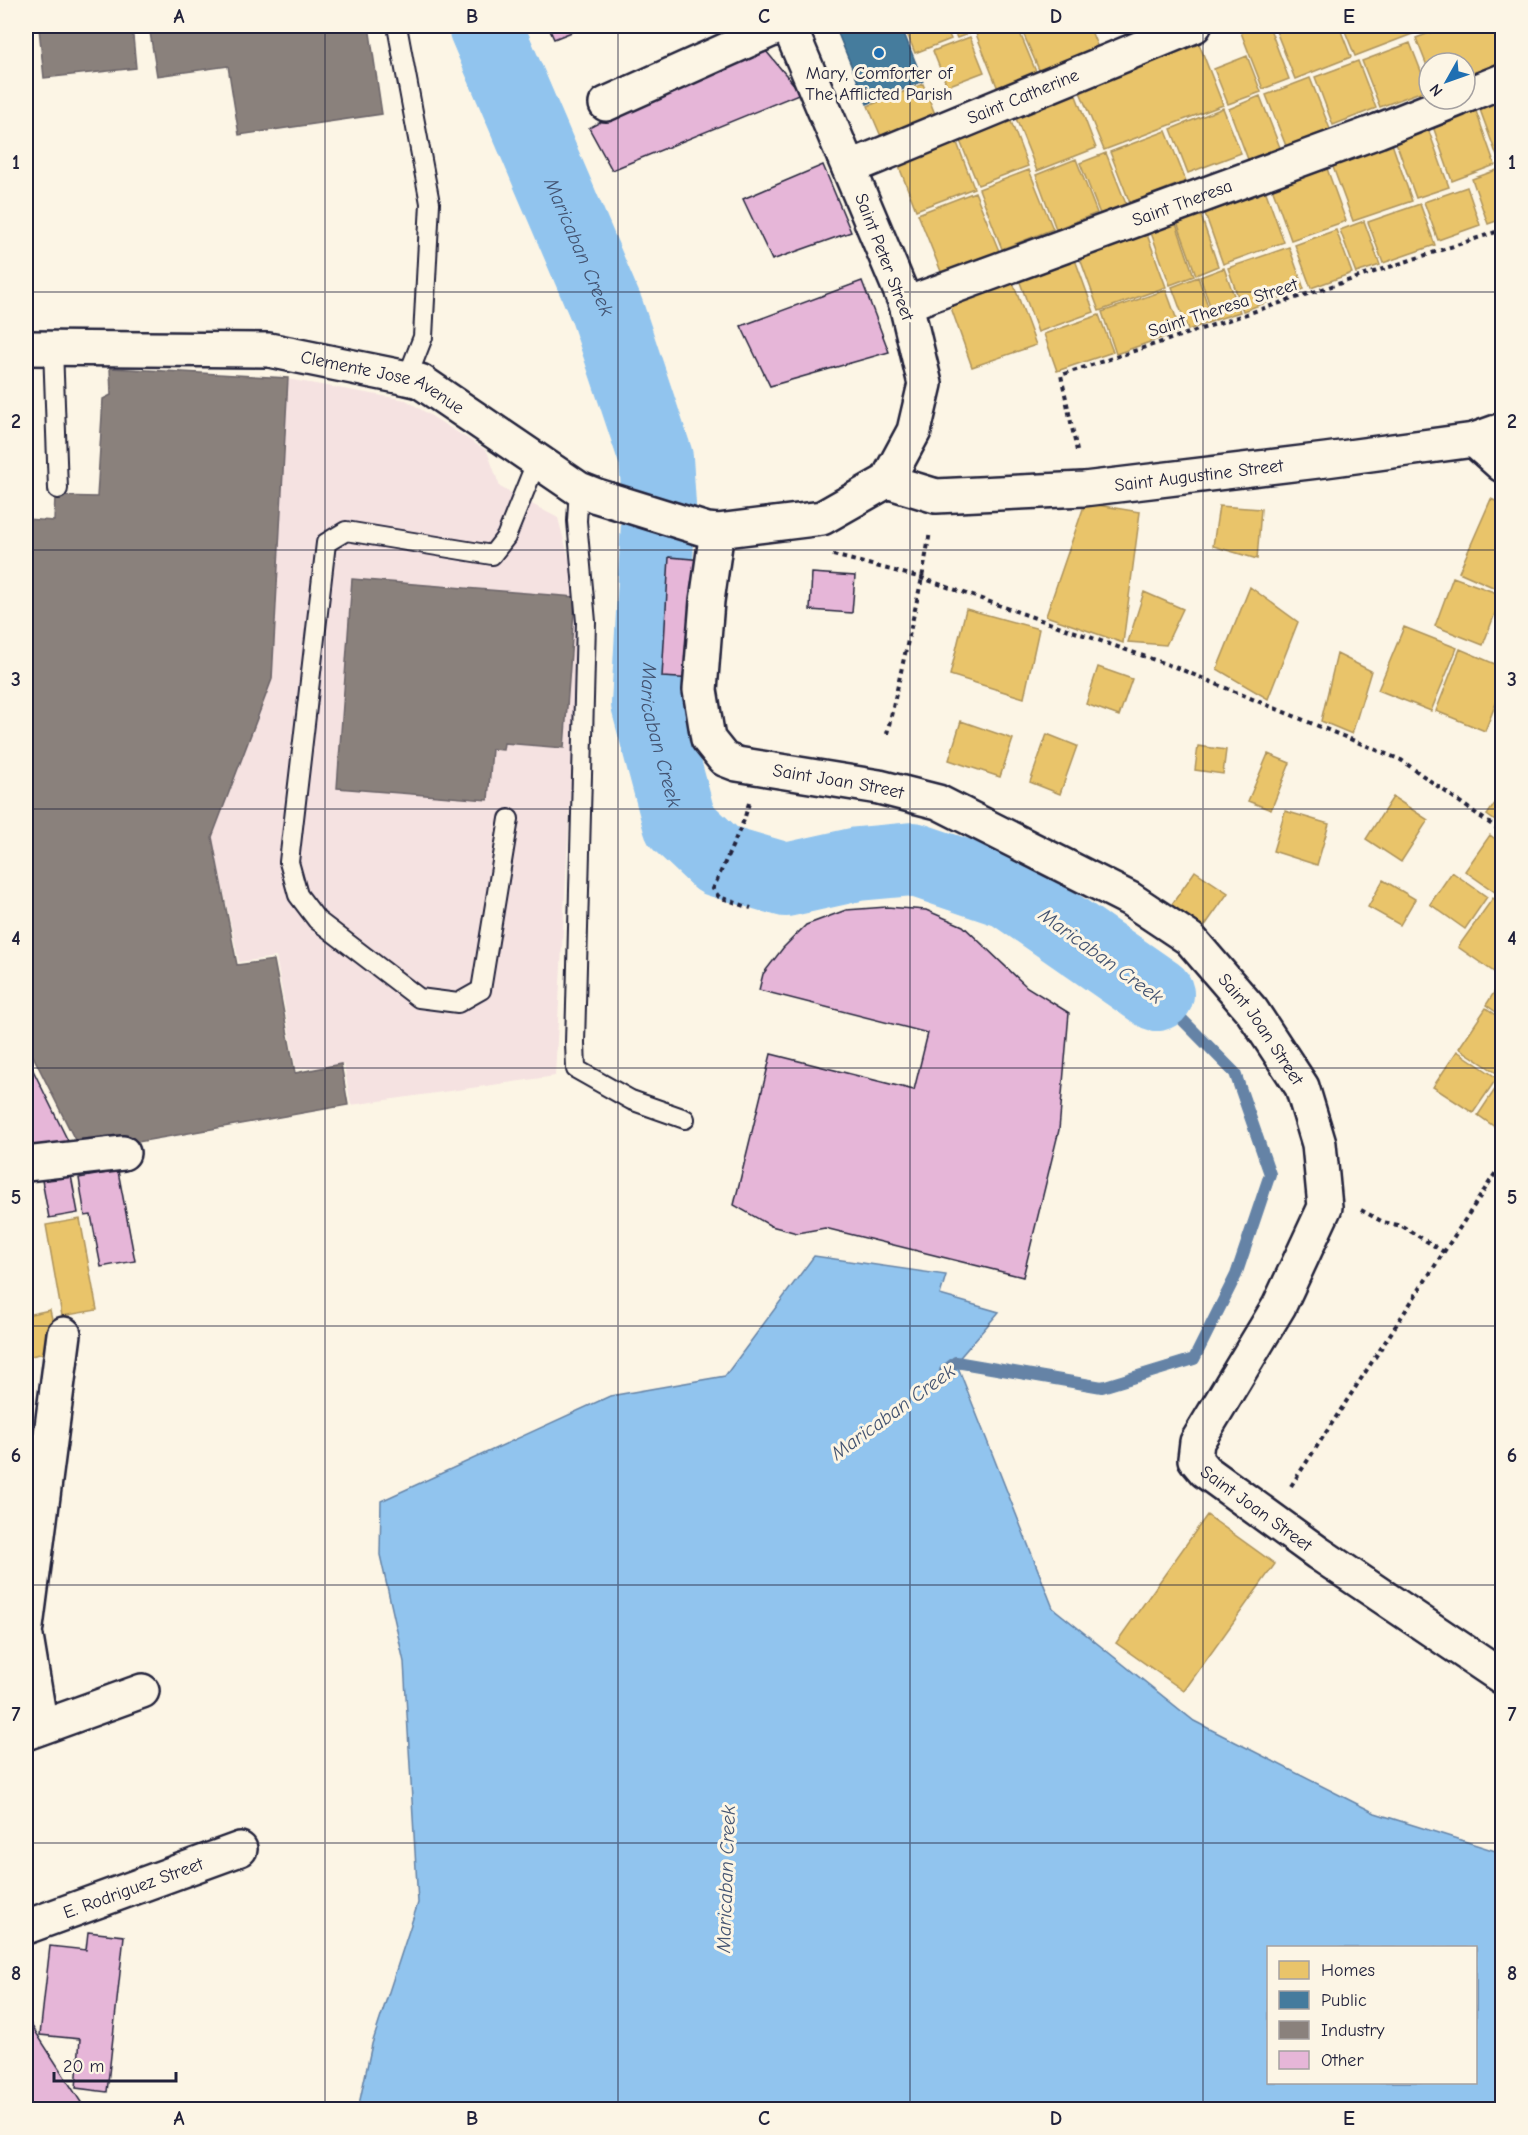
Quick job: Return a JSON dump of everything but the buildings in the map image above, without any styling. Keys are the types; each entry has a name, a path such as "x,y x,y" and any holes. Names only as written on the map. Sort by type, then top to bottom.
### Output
{"street":[{"path":"606,104 780,26"},
{"name":"Saint Peter Street","path":"789,26 906,304 925,384 914,431 887,481"},
{"name":"Saint Catherine","path":"849,168 1194,26"},
{"path":"1477,91 1503,81"},
{"name":"Saint Theresa","path":"906,304 1428,111"},
{"name":"Clemente Jose Avenue","path":"39,348 269,350 420,381 588,493 712,531"},
{"name":"Saint Augustine Street","path":"887,481 936,496 1084,489 1326,460 1488,435 1503,465"},
{"path":"712,531 822,518 887,481"},
{"name":"Saint Joan Street","path":"712,531 700,690 708,739 724,759 737,764 879,787 938,802 1130,899 1191,939 1252,1011 1302,1087 1318,1144 1325,1207 1279,1306 1197,1442 1195,1459 1205,1471 1318,1553 1503,1677"},
{"path":"26,1164 123,1152"},
{"path":"26,1627 64,1334"},
{"path":"26,1637 33,1730 142,1691"},
{"name":"E. Rodriguez Street","path":"26,1927 240,1849"}],"lane":[{"path":"397,26 430,203 423,337 407,378"},
{"path":"39,348 58,489"},
{"path":"509,819 481,990 458,1004 419,998 317,920 297,895 290,862 326,543 346,531 492,555 506,537 537,460"},
{"path":"588,493 577,521 586,622 576,1070 631,1100 685,1119"}],"path":[{"name":"Saint Theresa Street","path":"1084,489 1061,375 1503,230"},
{"path":"887,734 922,578 936,496"},
{"path":"822,518 825,553 922,578 1180,669 1401,760 1503,832"},
{"path":"744,820 713,889 719,897 751,908"},
{"path":"1270,1518 1503,1163"},
{"path":"1325,1207 1364,1210 1383,1222 1402,1226 1444,1252"}],"shaded area":[{"path":"287,379 406,400 487,451 500,487 558,518 579,595 555,1076 351,1105 344,1065 296,1069 276,957 239,962 212,837"}],"water":[{"path":"814,1256 946,1275 940,1295 999,1312 956,1362 1053,1608 1194,1721 1375,1813 1502,1853 1502,2109 358,2109 372,2044 418,1903 404,1662 380,1555 381,1501 610,1396 725,1376"}],"waterway":[{"name":"Maricaban Creek","path":"485,26 607,311 656,458 659,505 648,704 680,824 718,860 786,880 858,864 913,859 1010,892 1157,994"},
{"name":"Maricaban Creek","path":"945,1371 956,1362 1102,1387 1194,1359 1236,1275 1270,1174 1235,1073 1157,994"}],"place":[{"name":"Mary, Comforter of The Afflicted Parish","path":"879,53"}]}
